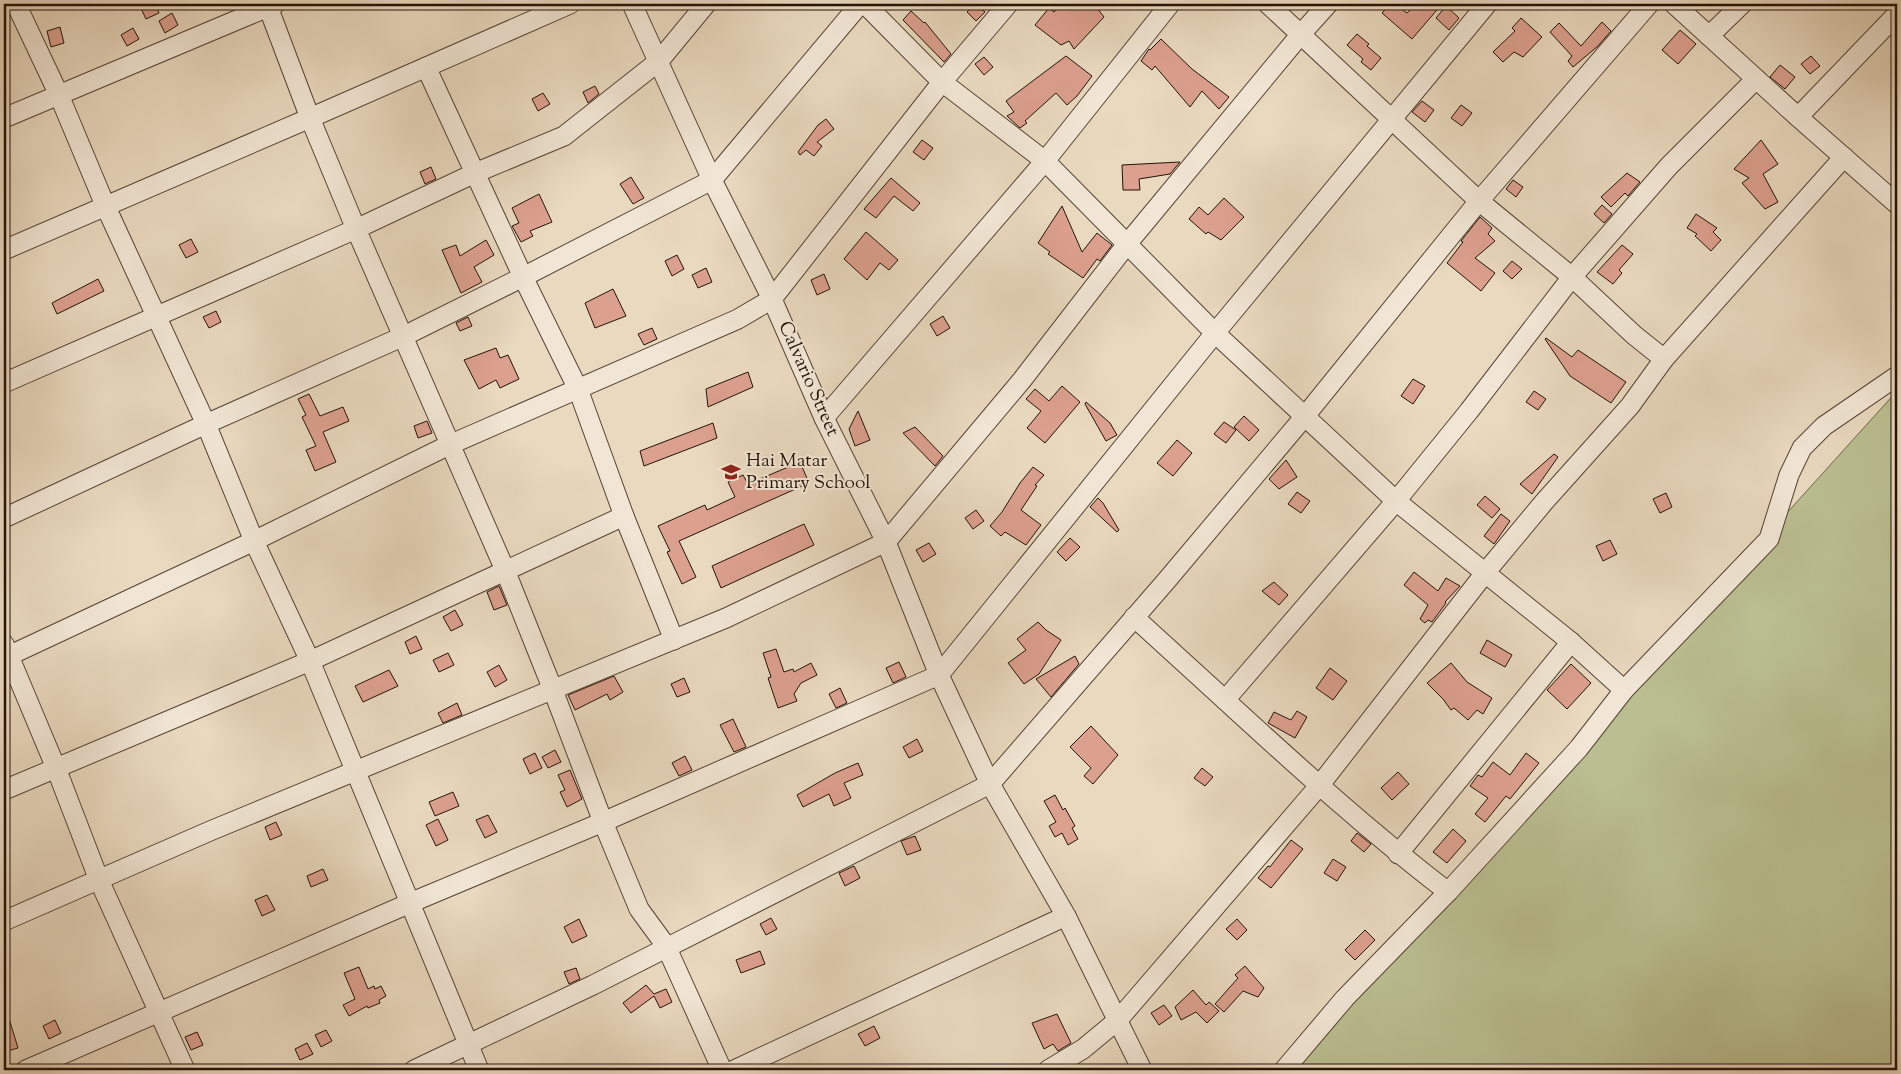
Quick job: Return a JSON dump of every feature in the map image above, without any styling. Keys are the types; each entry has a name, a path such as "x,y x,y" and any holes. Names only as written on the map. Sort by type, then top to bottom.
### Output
{"street":[{"path":"16,4 59,95 104,205 206,424 254,541 310,661 479,1070"},
{"path":"4,250 570,4"},
{"name":"Calvario Street","path":"632,4 712,180 772,299 824,418 886,542 939,675 990,784 1066,916 1142,1070"},
{"path":"4,383 356,229 475,173 564,136 659,62 706,4"},
{"path":"4,518 206,424 404,336 712,180 860,4"},
{"path":"865,4 942,82 1045,161 1215,333 1396,500 1571,642 1624,690"},
{"path":"185,1070 99,880 56,768 5,652 254,541 449,445 738,319 772,299 942,82 1008,4"},
{"path":"824,418 1045,161 1170,4"},
{"path":"1268,4 1479,201 1572,277 1634,335 1664,359"},
{"path":"4,921 210,831 726,618 886,542 1022,380 1127,244 1328,4"},
{"path":"26,1070 939,675 1215,333 1487,4"},
{"path":"414,1070 593,985 666,946 990,784 1304,416 1479,201 1649,4"},
{"path":"1674,4 1798,118 1896,202"},
{"path":"1708,36 1742,4"},
{"path":"4,118 270,5 310,118 449,445 505,570 639,909 666,946 722,1070"},
{"path":"1798,118 1897,14"},
{"path":"426,67 523,277 578,390 624,516 674,640"},
{"path":"1225,700 1396,500 1469,411 1572,277 1669,166 1756,79"},
{"path":"1048,1070 1083,1049 1118,1020 1319,786 1485,573 1544,502 1630,406 1664,359 1844,157"},
{"path":"1284,1070 1345,998 1448,892 1579,748 1624,690 1769,540 1789,474 1802,448 1824,426 1897,376"},
{"path":"4,790 310,661 624,516"},
{"path":"1134,617 1319,786 1398,854 1448,892"},
{"path":"1398,854 1571,642"},
{"path":"734,1070 1066,916"}],"green space":[{"path":"1897,391 1897,1070 1284,1070"}],"building":[{"path":"139,4 155,4 159,13 146,19"},
{"path":"975,4 985,12 976,21 967,12"},
{"path":"1061,4 1094,4 1104,17 1074,49 1069,41 1061,45 1035,25 1049,8 1054,12"},
{"path":"1390,4 1395,4 1407,13 1416,4 1442,4 1412,39 1382,13"},
{"path":"1446,6 1459,18 1449,30 1436,18"},
{"path":"911,11 925,22 951,54 944,62 903,20"},
{"path":"172,13 178,25 165,33 159,21"},
{"path":"1521,18 1542,37 1523,57 1514,52 1503,62 1493,52 1515,31 1512,28"},
{"path":"1602,22 1611,31 1598,46 1573,67 1568,61 1572,56 1550,32 1559,23 1581,46"},
{"path":"60,27 64,43 51,47 47,31"},
{"path":"133,28 139,39 127,46 121,35"},
{"path":"1680,30 1696,44 1678,64 1662,50"},
{"path":"1357,34 1381,58 1371,70 1361,62 1363,59 1347,45"},
{"path":"1161,39 1192,69 1229,97 1219,109 1202,91 1190,107 1155,66 1152,70 1141,61 1149,49"},
{"path":"1066,56 1092,76 1077,96 1067,105 1056,93 1025,121 1027,123 1020,128 1007,116 1014,112 1006,101"},
{"path":"1811,56 1820,66 1810,74 1801,64"},
{"path":"984,57 993,67 984,75 975,64"},
{"path":"1780,65 1795,77 1785,89 1770,77"},
{"path":"595,86 599,94 588,103 583,92"},
{"path":"543,93 550,104 538,111 532,99"},
{"path":"1422,101 1434,110 1425,122 1412,112"},
{"path":"1461,105 1472,113 1462,126 1451,118"},
{"path":"826,119 834,129 817,142 822,146 814,156 806,150 800,155 798,152 818,125"},
{"path":"922,140 933,148 924,160 913,152"},
{"path":"1761,140 1778,164 1763,174 1778,202 1765,209 1742,183 1749,178 1734,169"},
{"path":"1180,162 1170,174 1139,179 1140,190 1123,190 1122,165"},
{"path":"431,167 436,179 425,184 420,172"},
{"path":"1627,173 1640,182 1628,196 1625,193 1611,207 1601,197"},
{"path":"631,177 644,198 633,204 620,184"},
{"path":"891,178 920,203 913,211 894,196 876,218 864,209"},
{"path":"1513,180 1523,187 1516,197 1506,189"},
{"path":"539,194 552,222 530,231 533,236 521,242 512,226 519,223 512,208"},
{"path":"1224,198 1244,217 1221,240 1208,232 1206,234 1189,219 1199,207 1208,215"},
{"path":"1602,205 1612,214 1604,223 1594,214"},
{"path":"1062,206 1082,252 1097,233 1112,245 1100,261 1097,259 1083,278 1048,254 1050,252 1038,243"},
{"path":"1696,214 1717,228 1713,232 1721,240 1711,251 1695,236 1697,234 1687,228"},
{"path":"1480,217 1492,228 1488,234 1495,241 1475,258 1495,273 1481,291 1447,263"},
{"path":"866,232 898,260 889,270 880,263 867,280 844,259"},
{"path":"191,239 198,252 186,258 179,245"},
{"path":"486,240 494,255 474,267 482,282 461,293 442,250 456,245 460,256"},
{"path":"1622,245 1633,254 1619,270 1622,273 1613,284 1597,272"},
{"path":"677,255 684,269 672,276 665,261"},
{"path":"1512,261 1522,269 1512,279 1503,271"},
{"path":"706,268 712,282 698,288 692,275"},
{"path":"824,274 830,289 817,295 811,280"},
{"path":"98,279 104,291 57,314 52,303"},
{"path":"613,289 626,316 595,328 585,303"},
{"path":"216,311 221,322 209,328 203,317"},
{"path":"943,316 950,328 937,336 930,324"},
{"path":"468,317 472,326 460,331 456,323"},
{"path":"652,328 657,339 644,345 638,334"},
{"path":"1546,338 1572,357 1578,350 1626,382 1611,403 1570,376"},
{"path":"496,348 500,358 508,355 519,379 500,388 496,380 479,389 464,360"},
{"path":"748,372 753,387 708,407 706,389"},
{"path":"1413,379 1425,386 1413,404 1401,396"},
{"path":"1062,386 1080,402 1045,443 1027,428 1041,411 1026,399 1035,389 1049,401"},
{"path":"1534,391 1546,399 1538,410 1526,402"},
{"path":"309,394 320,416 343,407 349,421 323,432 336,462 315,471 306,450 316,446 302,417 306,415 298,399"},
{"path":"1086,402 1110,423 1117,435 1106,441 1085,404"},
{"path":"858,411 870,440 855,446 849,429"},
{"path":"1244,416 1259,430 1249,441 1234,427"},
{"path":"427,421 432,433 418,438 414,426"},
{"path":"1224,422 1236,430 1226,443 1214,434"},
{"path":"713,423 717,438 644,466 640,451"},
{"path":"915,427 943,456 935,466 903,433"},
{"path":"1177,440 1192,453 1173,476 1157,463"},
{"path":"1554,454 1558,457 1532,494 1520,484"},
{"path":"1286,460 1297,477 1279,489 1269,479"},
{"path":"800,462 809,483 679,541 696,577 682,584 667,552 670,551 658,526 705,505 707,510 735,497 728,482 743,475 748,484"},
{"path":"1033,467 1044,475 1035,485 1037,486 1021,510 1041,525 1026,545 1005,532 1001,536 990,526"},
{"path":"1297,492 1310,501 1301,513 1288,504"},
{"path":"1666,493 1672,507 1660,513 1653,499"},
{"path":"1485,496 1500,509 1492,518 1477,505"},
{"path":"1098,498 1119,530 1117,532 1090,507"},
{"path":"976,510 984,521 973,529 965,518"},
{"path":"1501,514 1510,521 1494,544 1484,536"},
{"path":"804,524 814,545 721,588 712,566"},
{"path":"1070,538 1080,547 1066,561 1057,552"},
{"path":"1610,540 1617,554 1603,561 1596,546"},
{"path":"929,543 936,554 923,562 916,550"},
{"path":"1414,572 1438,591 1446,578 1460,586 1445,602 1432,622 1428,620 1425,623 1420,619 1428,605 1404,585"},
{"path":"1274,582 1288,595 1279,605 1262,591"},
{"path":"499,586 507,605 494,610 487,592"},
{"path":"455,610 463,625 451,631 443,617"},
{"path":"1038,622 1061,640 1039,674 1024,684 1008,663 1026,650 1017,639"},
{"path":"416,636 422,649 410,654 405,642"},
{"path":"1487,640 1512,655 1505,667 1480,653"},
{"path":"776,649 784,672 793,669 794,672 811,663 817,675 801,683 794,694 797,701 778,708 768,678 771,677 763,653"},
{"path":"448,653 454,665 439,672 433,660"},
{"path":"1075,656 1079,664 1051,697 1036,679"},
{"path":"899,662 906,677 893,683 886,668"},
{"path":"1451,663 1467,682 1492,698 1483,714 1477,710 1468,720 1454,708 1451,710 1427,683"},
{"path":"1571,664 1591,683 1567,709 1547,690"},
{"path":"499,665 507,680 495,687 487,672"},
{"path":"1330,668 1347,681 1333,700 1316,688"},
{"path":"389,670 398,686 363,702 355,686"},
{"path":"614,676 623,692 610,700 607,694 575,710 568,695"},
{"path":"684,678 690,692 677,697 671,684"},
{"path":"840,688 847,703 836,708 829,694"},
{"path":"457,703 462,715 443,723 438,713"},
{"path":"1297,711 1307,717 1295,738 1268,723 1274,712 1291,720"},
{"path":"733,719 746,747 734,752 720,725"},
{"path":"1091,726 1118,755 1093,784 1084,776 1091,768 1070,747"},
{"path":"917,739 923,751 909,758 903,747"},
{"path":"555,750 561,762 548,768 542,757"},
{"path":"535,753 542,768 530,774 523,759"},
{"path":"1526,753 1539,763 1510,799 1506,796 1485,822 1475,814 1488,798 1470,786 1478,775 1482,777 1493,762 1510,775"},
{"path":"685,756 692,770 679,776 672,763"},
{"path":"858,763 863,775 844,783 851,798 834,806 829,794 803,807 797,795 835,773"},
{"path":"1202,768 1213,777 1205,786 1194,778"},
{"path":"570,770 582,799 567,807 560,792 565,790 558,775"},
{"path":"1398,772 1409,784 1392,800 1381,788"},
{"path":"453,792 459,806 435,816 429,802"},
{"path":"1055,795 1075,826 1072,828 1078,839 1068,845 1062,833 1055,837 1049,826 1056,822 1044,801"},
{"path":"488,815 497,832 485,838 476,820"},
{"path":"438,819 448,840 436,846 426,825"},
{"path":"276,822 282,835 270,840 265,827"},
{"path":"1453,829 1466,841 1447,863 1433,852"},
{"path":"1357,833 1371,844 1364,852 1351,841"},
{"path":"915,836 921,850 907,855 901,841"},
{"path":"1291,840 1303,849 1271,888 1258,878 1268,866 1270,867"},
{"path":"1333,859 1346,867 1337,881 1324,873"},
{"path":"854,866 860,878 845,886 839,873"},
{"path":"323,869 328,880 311,887 307,876"},
{"path":"267,895 275,910 262,916 255,900"},
{"path":"771,918 777,929 766,935 760,924"},
{"path":"579,919 587,936 572,943 564,927"},
{"path":"1237,919 1247,930 1237,940 1226,929"},
{"path":"1365,930 1375,940 1355,960 1345,950"},
{"path":"760,951 765,964 741,973 736,960"},
{"path":"1245,966 1264,988 1258,997 1243,991 1224,1012 1215,1004 1238,978 1235,975"},
{"path":"359,967 368,989 374,986 375,989 381,986 386,996 379,1000 380,1003 368,1008 367,1006 349,1016 343,1005 355,999 344,973"},
{"path":"576,968 580,979 569,984 564,972"},
{"path":"646,985 654,994 666,989 672,1002 660,1008 654,996 631,1013 623,1003"},
{"path":"1193,990 1206,1005 1209,1002 1219,1011 1207,1023 1196,1012 1181,1020 1175,1007"},
{"path":"1164,1005 1172,1016 1159,1025 1151,1013"},
{"path":"7,1012 18,1048 4,1052 4,1013"},
{"path":"1057,1014 1071,1043 1058,1051 1053,1044 1044,1049 1032,1023"},
{"path":"55,1020 61,1033 49,1039 43,1026"},
{"path":"874,1026 880,1038 865,1046 858,1034"},
{"path":"326,1030 332,1041 321,1047 315,1035"},
{"path":"197,1032 203,1045 191,1050 185,1037"},
{"path":"307,1043 313,1054 300,1060 295,1049"}],"place":[{"name":"Hai Matar Primary School","path":"731,472"}]}
